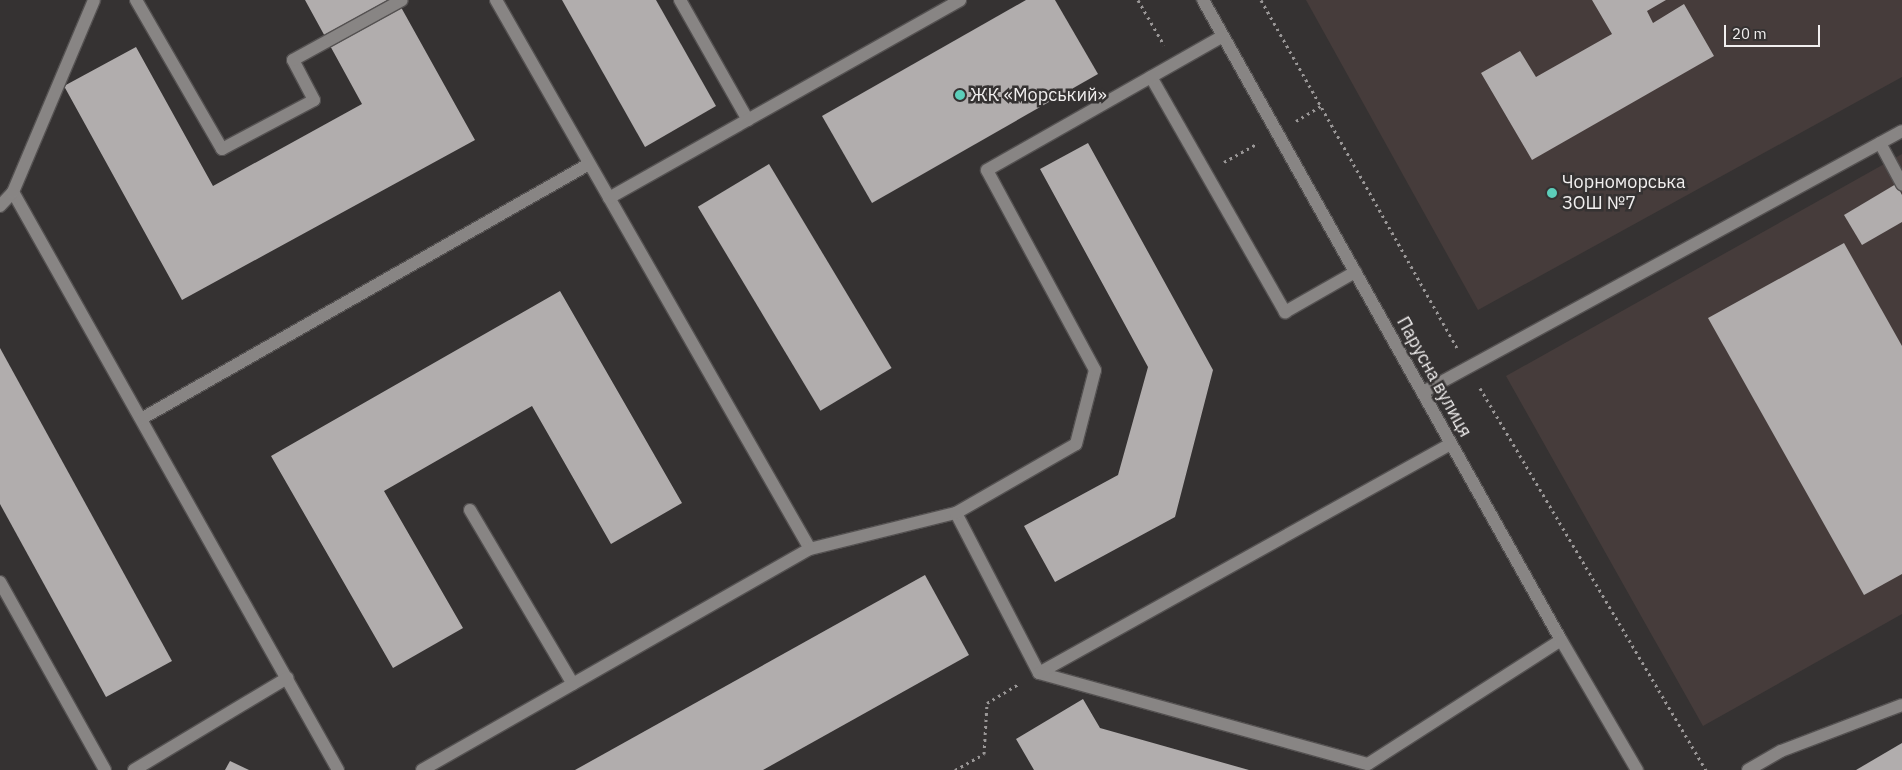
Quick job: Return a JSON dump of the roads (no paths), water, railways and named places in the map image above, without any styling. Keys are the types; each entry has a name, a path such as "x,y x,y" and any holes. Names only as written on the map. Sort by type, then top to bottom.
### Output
{"street":[{"path":"0,206 14,192 94,0"},
{"path":"136,0 222,149 314,100 293,60 402,0"},
{"path":"496,0 810,549"},
{"path":"680,0 748,120"},
{"path":"609,198 960,0"},
{"name":"Парусна вулиця","path":"1203,0 1561,640 1637,770"},
{"path":"422,770 810,549 956,513 1076,444 1095,370 987,170 1223,36"},
{"path":"1151,77 1285,312 1355,272"},
{"path":"1423,392 1902,130"},
{"path":"1880,143 1902,184"},
{"path":"141,419 590,164"},
{"path":"14,192 338,770"},
{"path":"1039,673 1452,444"},
{"path":"470,510 573,684"},
{"path":"956,513 1039,673 1368,764 1561,640"},
{"path":"0,582 105,770"},
{"path":"134,770 287,678"},
{"path":"1748,770 1781,752 1902,705"}],"place":[{"name":"ЖК «Морський»","path":"960,95"},
{"name":"Чорноморська ЗОШ №7","path":"1552,193"}]}
